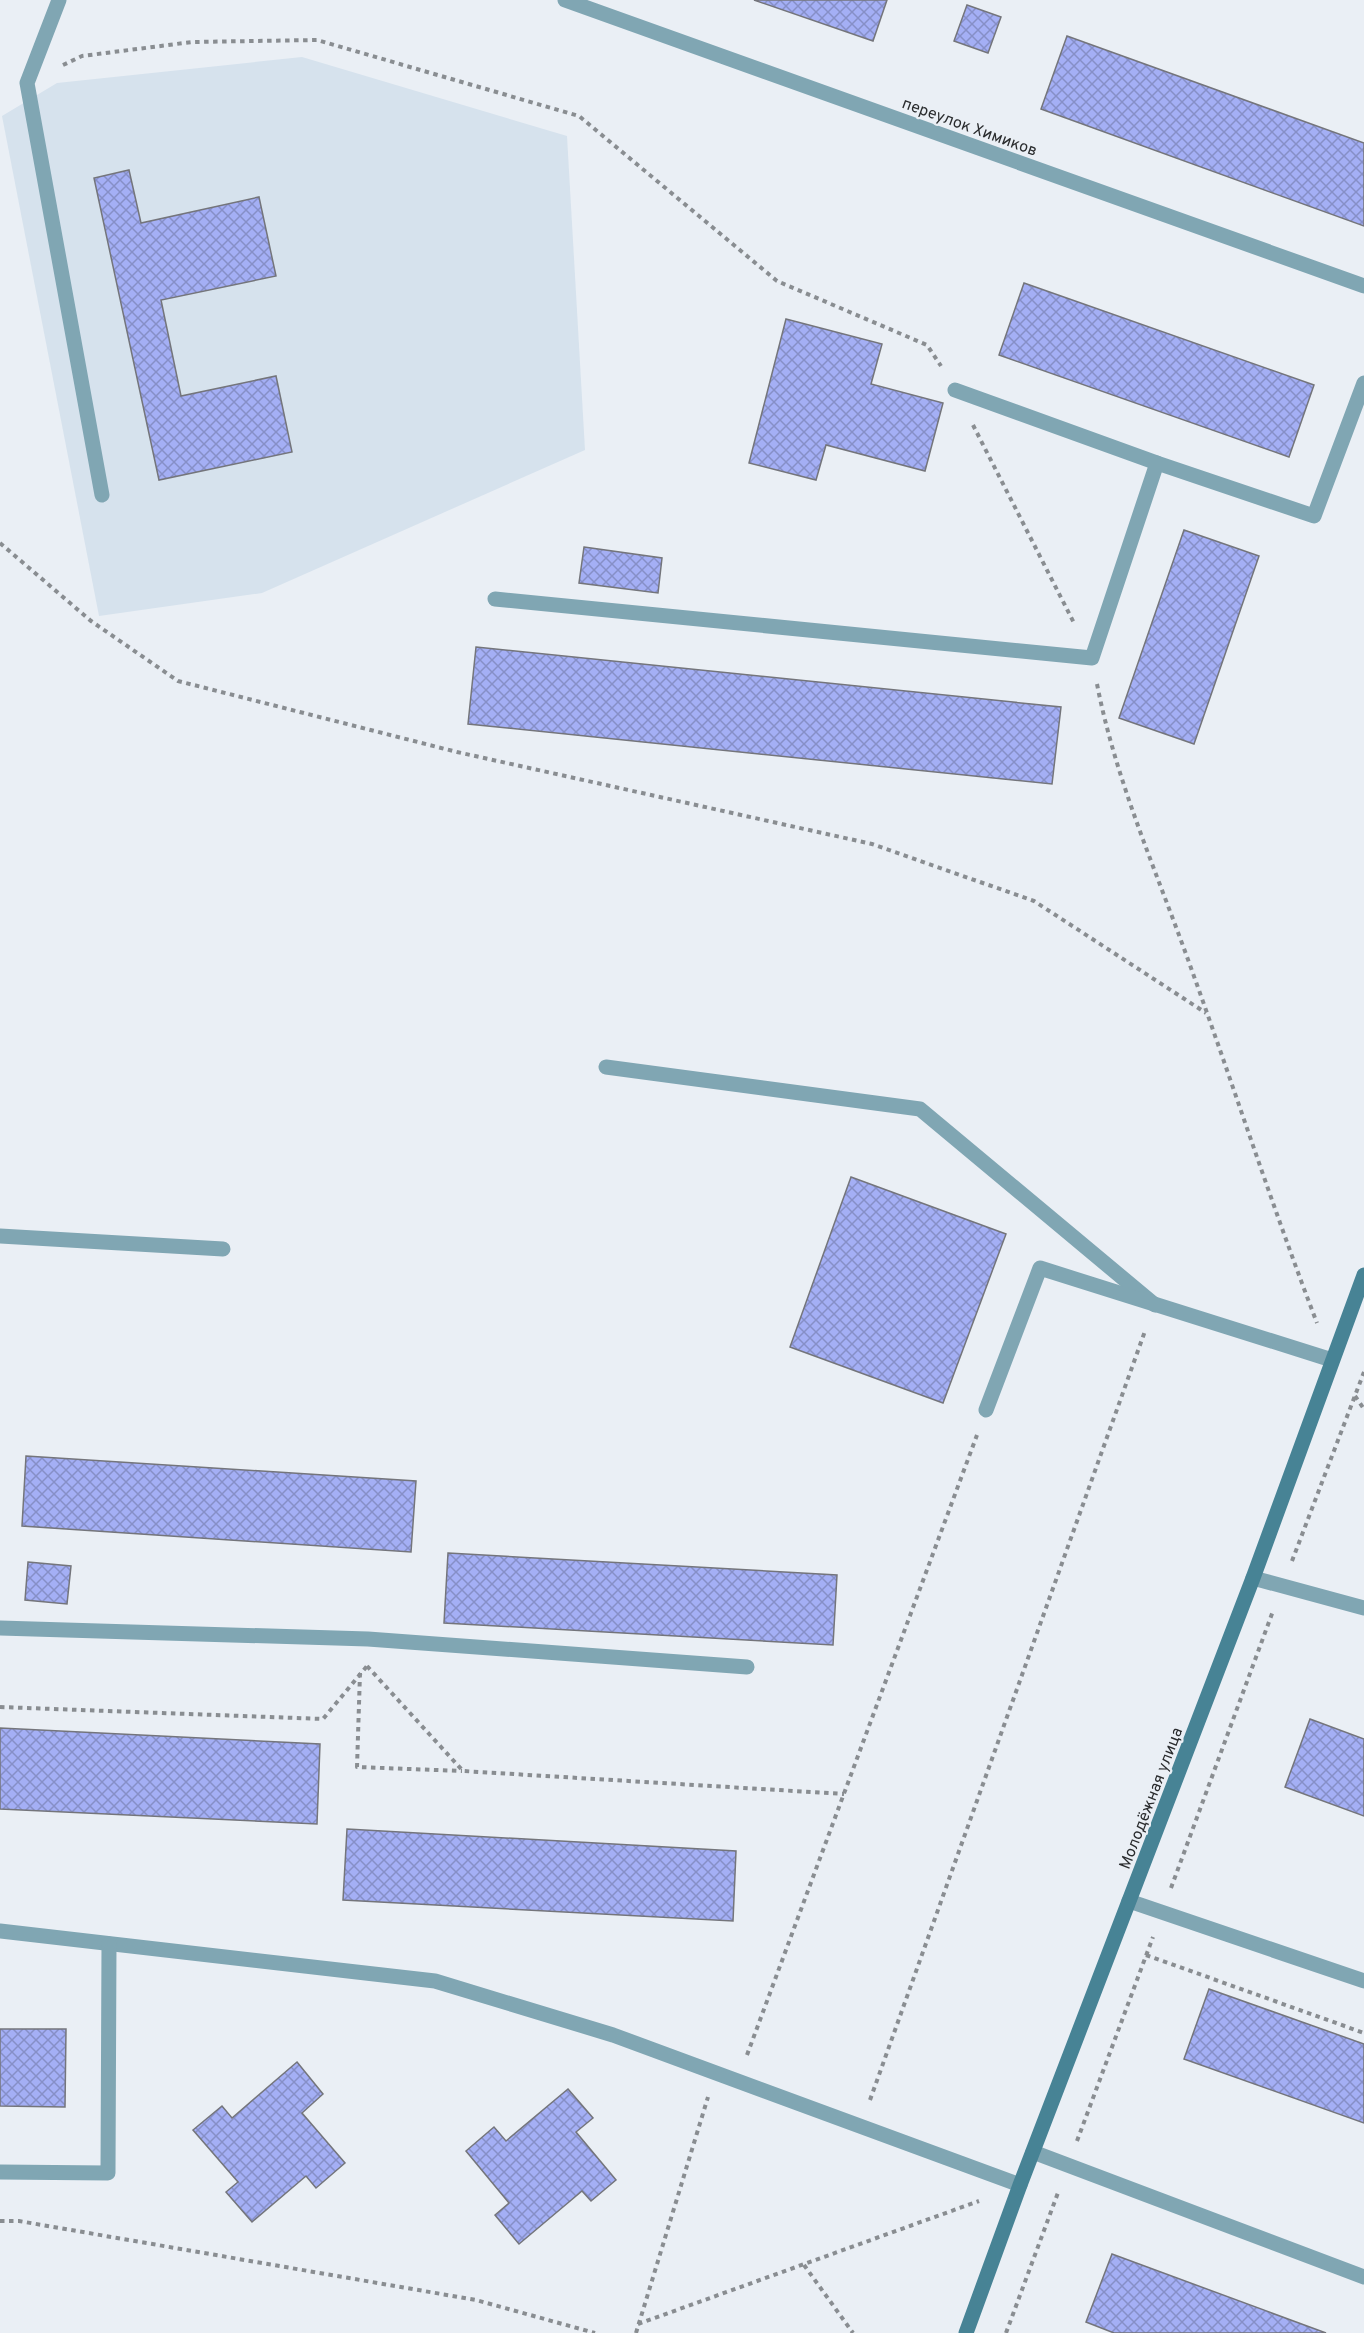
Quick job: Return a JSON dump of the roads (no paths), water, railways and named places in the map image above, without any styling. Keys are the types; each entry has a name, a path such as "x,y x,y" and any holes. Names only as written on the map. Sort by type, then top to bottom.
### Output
{"street":[{"path":"59,0 27,83 102,495"},
{"name":"переулок Химиков","path":"565,0 1364,286"},
{"path":"955,390 1157,463 1314,516 1364,383"},
{"path":"495,598 1092,658 1157,463"},
{"path":"606,1067 921,1109 1155,1305"},
{"path":"0,1236 223,1249"},
{"path":"986,1410 1040,1268 1332,1360"},
{"name":"Молодёжная улица","path":"966,2333 1253,1578 1364,1275"},
{"path":"1253,1578 1364,1608"},
{"path":"0,1628 368,1639 747,1667"},
{"path":"1130,1901 1364,1981"},
{"path":"0,1931 435,1981 613,2035 1020,2186"},
{"path":"0,2172 108,2173 109,1944"},
{"path":"1033,2152 1364,2277"}]}
